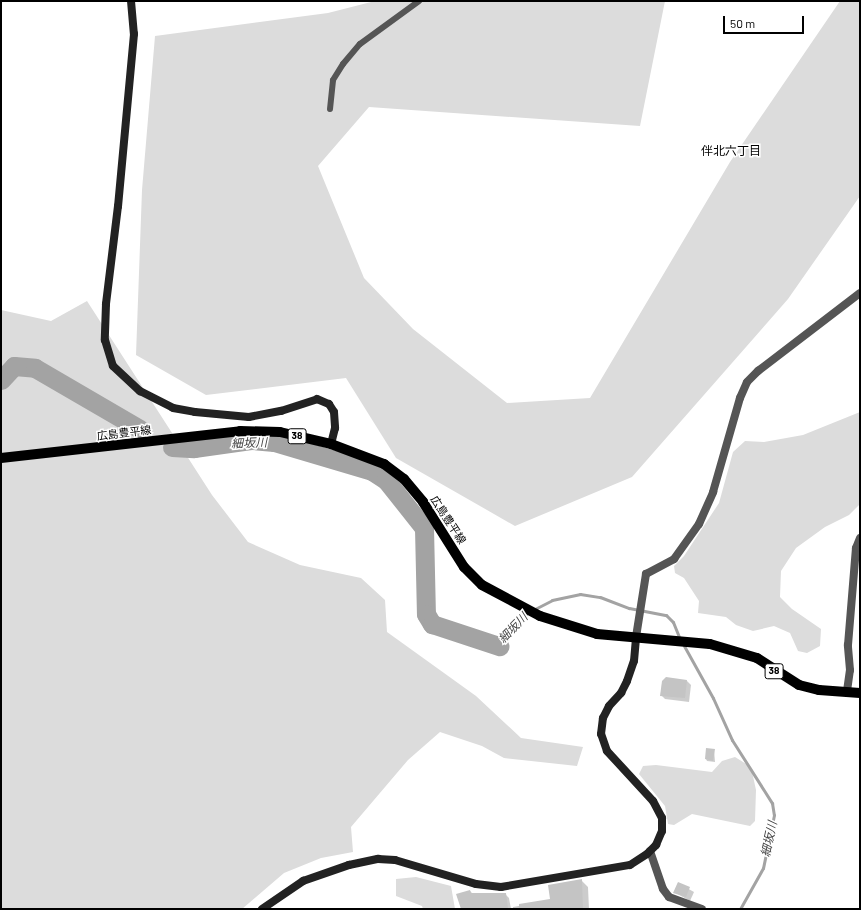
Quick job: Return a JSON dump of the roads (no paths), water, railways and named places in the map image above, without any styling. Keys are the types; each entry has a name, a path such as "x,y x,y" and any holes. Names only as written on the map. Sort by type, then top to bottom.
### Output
{"main road":[{"name":"広島豊平線","path":"1,458 240,431 280,432 331,444 384,464 404,479 423,502 464,567 482,585 525,609 540,616 597,634 674,639 733,649 756,658 799,685 818,690 860,693"}],"street":[{"path":"131,1 134,34 118,206 106,304 105,340 113,366 140,391 173,408 195,412 249,417 282,411 317,399 329,404 334,412 331,444"},
{"path":"262,909 303,881 349,865 378,859 395,860 476,884 501,887 630,865 656,845 662,831 662,818 653,801 607,751 601,734 603,718 609,706 621,693 634,661 636,637 646,574 674,559 699,524 714,492 740,398 747,382 758,371 860,293"},
{"path":"847,691 850,670 848,645 856,548 860,538"},
{"path":"650,851 663,889 669,897 702,909"}],"lane":[{"path":"330,109 332,80 351,54 360,44 418,1"}],"waterway":[{"name":"細坂川","path":"1,380 14,366 35,368 140,429"},
{"name":"細坂川","path":"172,447 194,448 252,440 274,442 372,471 386,480 424,528 426,614 432,624 499,646"},
{"name":"細坂川","path":"499,646 527,613 552,600 580,594 600,597 629,608 666,615 673,622 680,639"},
{"name":"細坂川","path":"683,644 713,698 732,740 772,803 774,815 763,868 740,909"}],"district":[{"name":"伴北六丁目","path":"731,151"}]}
